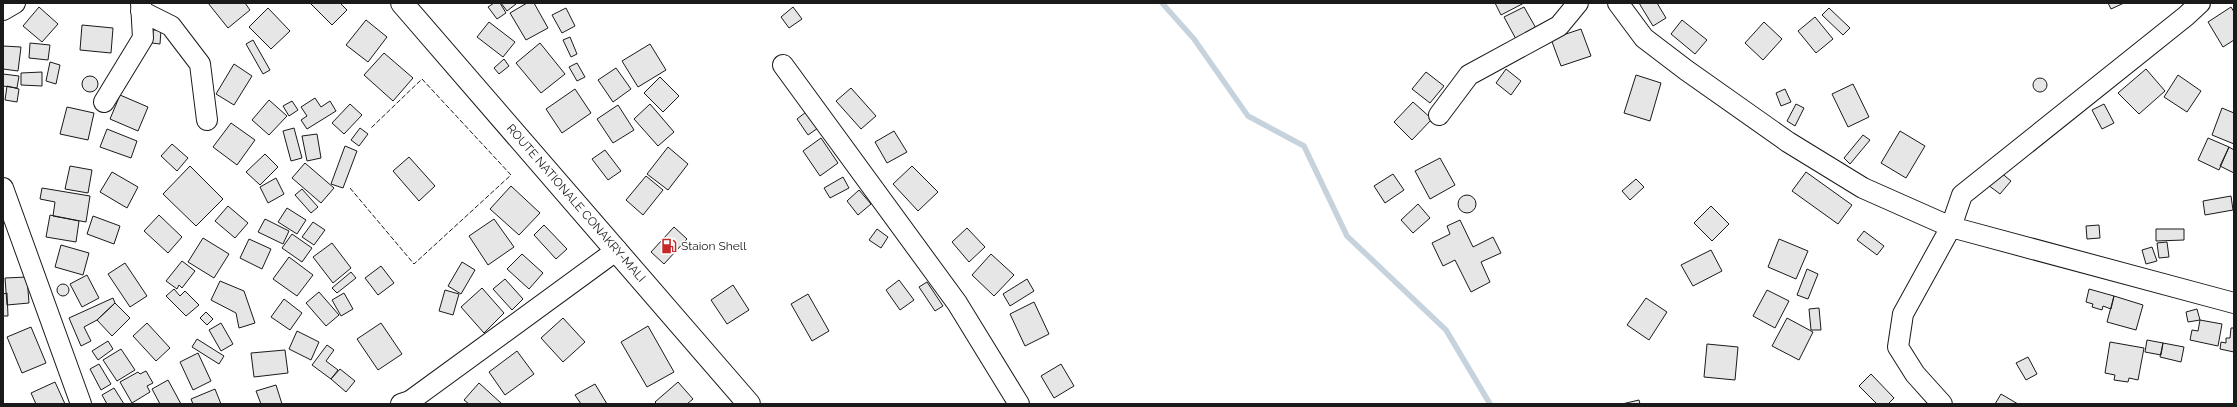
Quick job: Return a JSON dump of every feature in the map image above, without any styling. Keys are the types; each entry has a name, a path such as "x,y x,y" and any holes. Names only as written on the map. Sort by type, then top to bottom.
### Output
{"highway":[{"name":"ROUTE NATIONALE CONAKRY-MALI","path":"402,3 618,250 750,404"}],"street":[{"path":"3,10 15,3"},
{"path":"1439,115 1469,75 1560,26 1578,3"},
{"path":"1618,3 1644,38 1686,70 1788,142 1863,188 1951,227 2234,303"},
{"path":"1942,404 1915,374 1898,348 1903,314 1951,227 1962,195 2186,16 2200,3"},
{"path":"104,102 143,38 141,7"},
{"path":"141,7 171,26 200,64 207,120"},
{"path":"783,65 957,303 1019,404"},
{"path":"3,188 81,404"},
{"path":"407,403 618,250"}],"building":[{"path":"208,3 245,3 250,10 228,28"},
{"path":"310,3 340,3 347,10 332,25"},
{"path":"494,3 500,3 506,13 497,19 488,7"},
{"path":"501,3 516,3 516,4 507,11"},
{"path":"527,3 534,3 548,28 526,40 510,13"},
{"path":"1495,3 1524,3 1501,15"},
{"path":"1639,3 1657,3 1666,18 1653,26"},
{"path":"2108,3 2124,3 2111,9"},
{"path":"39,7 58,24 42,42 23,26"},
{"path":"793,7 802,19 789,28 781,17"},
{"path":"1524,7 1537,30 1517,41 1504,17"},
{"path":"2231,7 2234,12 2234,40 2223,47 2208,22"},
{"path":"268,8 290,31 271,49 249,27"},
{"path":"566,8 575,26 562,33 552,15"},
{"path":"1829,8 1850,28 1843,35 1822,15"},
{"path":"1815,17 1833,39 1816,53 1798,31"},
{"path":"366,20 387,37 368,62 346,45"},
{"path":"1682,20 1707,40 1695,54 1671,34"},
{"path":"489,22 515,42 503,57 477,37"},
{"path":"1764,22 1782,39 1763,60 1745,43"},
{"path":"82,25 113,28 111,53 80,50"},
{"path":"1581,29 1591,56 1561,66 1551,39"},
{"path":"153,30 161,30 160,44 152,43"},
{"path":"570,37 577,54 571,57 563,40"},
{"path":"253,40 270,70 263,74 246,44"},
{"path":"30,43 50,45 48,60 29,58"},
{"path":"540,43 565,74 541,93 516,63"},
{"path":"650,44 666,70 638,87 622,61"},
{"path":"3,46 21,47 18,71 3,69"},
{"path":"384,53 413,78 393,101 364,75"},
{"path":"504,59 509,66 499,74 494,68"},
{"path":"50,62 60,65 56,84 46,81"},
{"path":"577,63 585,77 577,81 569,67"},
{"path":"234,64 252,76 234,105 216,94"},
{"path":"616,68 631,89 613,102 598,80"},
{"path":"1506,69 1521,81 1511,95 1496,83"},
{"path":"2146,69 2165,91 2139,114 2118,93"},
{"path":"42,72 42,86 21,85 21,73"},
{"path":"1426,72 1444,86 1430,103 1412,89"},
{"path":"3,74 19,76 17,88 3,86"},
{"path":"1636,75 1661,83 1650,121 1624,113"},
{"path":"2178,75 2201,91 2187,112 2164,97"},
{"path":"90,76 96,78 98,84 96,90 90,92 84,90 82,84 84,78"},
{"path":"660,77 679,96 663,112 644,93"},
{"path":"2040,78 2045,80 2047,85 2045,90 2040,92 2035,90 2033,85 2035,80"},
{"path":"1853,84 1869,117 1848,127 1832,94"},
{"path":"7,86 19,89 17,102 5,100"},
{"path":"851,88 876,116 861,129 836,101"},
{"path":"575,89 591,113 562,133 546,109"},
{"path":"1785,89 1791,102 1781,106 1776,93"},
{"path":"120,95 148,107 138,131 110,119"},
{"path":"315,98 321,107 330,101 336,111 307,129 301,120 307,116 301,107"},
{"path":"269,100 287,116 269,135 252,120"},
{"path":"292,101 298,110 289,116 283,106"},
{"path":"1413,102 1432,119 1412,140 1394,122"},
{"path":"350,104 362,115 344,134 332,123"},
{"path":"650,104 674,132 658,146 634,119"},
{"path":"1796,104 1804,108 1795,126 1787,121"},
{"path":"2104,104 2114,123 2102,129 2092,110"},
{"path":"618,105 634,130 613,143 597,119"},
{"path":"67,107 94,113 88,140 60,134"},
{"path":"2222,108 2234,113 2234,144 2212,135"},
{"path":"806,112 818,128 808,135 797,119"},
{"path":"231,123 255,140 237,165 213,147"},
{"path":"294,128 302,158 291,161 283,131"},
{"path":"360,128 368,134 359,146 351,140"},
{"path":"107,129 137,141 131,158 100,147"},
{"path":"894,131 907,152 887,163 875,142"},
{"path":"1900,131 1925,146 1906,178 1881,163"},
{"path":"317,134 321,158 307,161 302,136"},
{"path":"1863,135 1870,140 1850,164 1844,158"},
{"path":"821,138 838,163 820,176 803,151"},
{"path":"2208,138 2229,147 2219,170 2198,160"},
{"path":"172,144 188,158 177,171 161,156"},
{"path":"345,146 357,151 343,188 331,184"},
{"path":"668,147 688,164 668,190 647,174"},
{"path":"2229,147 2234,150 2234,173 2220,166"},
{"path":"605,150 621,171 608,180 592,159"},
{"path":"265,154 278,167 260,185 246,172"},
{"path":"409,157 435,186 419,201 393,171"},
{"path":"1440,158 1455,185 1430,199 1415,171"},
{"path":"305,163 334,188 321,203 292,178"},
{"path":"70,166 92,170 88,193 65,189"},
{"path":"190,166 223,199 196,226 163,194"},
{"path":"912,166 938,192 918,211 893,184"},
{"path":"1999,171 2011,181 2000,194 1988,185"},
{"path":"112,172 138,187 127,208 100,192"},
{"path":"1806,172 1852,205 1838,224 1792,191"},
{"path":"1393,174 1404,190 1385,203 1374,186"},
{"path":"646,176 663,190 643,215 626,200"},
{"path":"843,177 849,188 830,198 824,188"},
{"path":"276,178 284,194 268,203 260,187"},
{"path":"1636,179 1644,187 1630,200 1622,191"},
{"path":"511,186 540,213 519,235 490,209"},
{"path":"42,188 90,196 86,222 53,216 55,202 40,199"},
{"path":"302,189 318,207 311,213 295,195"},
{"path":"859,190 871,204 858,215 847,201"},
{"path":"1467,195 1473,198 1476,204 1473,210 1467,213 1461,210 1458,204 1461,198"},
{"path":"2231,196 2233,210 2205,215 2203,201"},
{"path":"1418,204 1430,218 1413,233 1401,220"},
{"path":"228,206 248,223 235,238 215,221"},
{"path":"1711,206 1729,224 1712,241 1694,223"},
{"path":"287,208 306,220 297,234 278,222"},
{"path":"50,215 79,221 76,242 46,237"},
{"path":"159,215 182,237 168,253 144,231"},
{"path":"93,216 120,226 114,244 87,234"},
{"path":"265,219 289,231 283,244 258,232"},
{"path":"494,219 514,247 488,265 469,236"},
{"path":"1460,220 1473,247 1493,237 1501,253 1481,262 1490,282 1471,292 1455,260 1443,266 1432,243 1450,234 1447,226"},
{"path":"313,222 325,230 314,245 302,237"},
{"path":"544,225 567,249 556,259 534,235"},
{"path":"2099,225 2100,238 2087,239 2086,226"},
{"name":"Staion Shell","path":"674,227 687,239 664,264 651,252"},
{"path":"967,228 985,247 969,262 952,242"},
{"path":"877,229 888,237 881,248 869,240"},
{"path":"2156,229 2184,229 2184,240 2156,241"},
{"path":"1864,231 1884,246 1877,255 1857,240"},
{"path":"292,234 312,248 302,262 282,248"},
{"path":"203,238 229,254 214,278 188,262"},
{"path":"249,239 271,249 262,269 240,258"},
{"path":"1779,239 1808,251 1796,279 1768,267"},
{"path":"2167,242 2169,257 2159,258 2157,243"},
{"path":"332,243 351,268 333,283 313,257"},
{"path":"61,245 89,253 83,275 55,267"},
{"path":"2152,247 2157,261 2146,264 2142,250"},
{"path":"1711,250 1722,271 1693,286 1681,265"},
{"path":"522,254 543,273 529,289 507,269"},
{"path":"991,254 1014,275 994,296 972,275"},
{"path":"289,257 313,275 297,296 273,279"},
{"path":"182,261 195,271 182,288 179,285 177,289 166,281"},
{"path":"462,262 475,270 461,294 448,286"},
{"path":"125,263 147,296 130,307 108,274"},
{"path":"381,266 394,283 378,295 365,278"},
{"path":"1807,269 1818,274 1808,299 1797,295"},
{"path":"351,272 356,278 337,293 332,288"},
{"path":"87,275 99,298 82,307 70,284"},
{"path":"27,277 29,303 7,305 5,278"},
{"path":"505,279 523,299 512,310 493,289"},
{"path":"1027,279 1034,291 1010,306 1003,294"},
{"path":"899,280 914,300 900,310 886,290"},
{"path":"220,281 244,291 255,323 239,328 236,313 211,300"},
{"path":"927,282 943,306 935,311 919,287"},
{"path":"61,284 65,284 69,290 65,296 61,296 57,292 57,288"},
{"path":"733,285 749,310 727,324 711,300"},
{"path":"482,288 504,313 484,333 461,307"},
{"path":"174,289 180,296 185,291 199,305 186,316 166,296"},
{"path":"2089,289 2114,296 2111,309 2103,306 2102,310 2092,307 2093,304 2086,302"},
{"path":"445,290 459,294 453,315 439,311"},
{"path":"1767,290 1789,301 1775,328 1753,316"},
{"path":"319,292 339,315 326,326 306,303"},
{"path":"7,293 8,316 3,316 3,294"},
{"path":"344,293 353,309 341,316 332,300"},
{"path":"808,294 829,331 812,341 791,304"},
{"path":"2114,296 2143,305 2136,330 2107,322"},
{"path":"113,298 115,303 97,320 84,327 91,341 81,346 69,318"},
{"path":"1646,298 1667,312 1649,340 1627,325"},
{"path":"284,299 302,313 290,330 271,317"},
{"path":"1034,302 1049,334 1025,346 1010,314"},
{"path":"115,303 130,318 112,336 97,320"},
{"path":"1819,308 1821,330 1811,330 1809,309"},
{"path":"2197,309 2200,320 2188,322 2186,312"},
{"path":"206,312 213,319 207,325 200,318"},
{"path":"563,318 585,342 563,362 541,338"},
{"path":"1787,318 1813,332 1799,360 1772,346"},
{"path":"2200,320 2222,324 2218,346 2190,340 2192,330 2198,331"},
{"path":"147,323 170,348 156,361 133,336"},
{"path":"221,323 233,344 221,351 209,330"},
{"path":"381,323 402,354 378,370 357,339"},
{"path":"648,326 674,372 647,387 621,342"},
{"path":"31,327 46,363 22,373 7,337"},
{"path":"2231,328 2234,328 2234,352 2220,349 2221,342 2226,343 2226,338 2230,338"},
{"path":"297,331 319,342 311,360 289,349"},
{"path":"197,339 224,356 219,364 192,347"},
{"path":"2147,340 2163,343 2161,355 2145,352"},
{"path":"108,341 113,349 98,360 92,351"},
{"path":"2110,342 2144,348 2138,380 2129,378 2128,382 2114,380 2115,375 2105,373"},
{"path":"2163,343 2184,347 2181,362 2160,357"},
{"path":"1707,344 1738,347 1735,380 1704,377"},
{"path":"327,345 334,350 326,361 338,370 331,379 312,365"},
{"path":"121,349 135,370 117,381 103,360"},
{"path":"285,350 288,373 254,377 251,353"},
{"path":"517,351 534,374 505,395 489,372"},
{"path":"198,353 211,381 193,390 180,362"},
{"path":"2028,357 2037,374 2026,380 2016,363"},
{"path":"99,364 111,384 101,390 90,369"},
{"path":"1061,364 1074,386 1054,398 1041,376"},
{"path":"340,369 355,381 346,392 331,379"},
{"path":"146,371 153,383 147,386 150,392 132,403 120,382 138,372 140,374"},
{"path":"1871,374 1894,398 1888,404 1877,404 1859,386"},
{"path":"168,380 181,404 160,404 152,389"},
{"path":"55,382 65,404 36,404 31,393"},
{"path":"678,382 693,399 687,404 657,404 655,402"},
{"path":"479,383 502,404 469,404 464,400"},
{"path":"595,384 607,404 581,404 575,395"},
{"path":"276,385 282,404 261,404 256,391"},
{"path":"114,388 124,404 107,404 102,395"},
{"path":"215,389 221,404 193,404 191,399"},
{"path":"2001,394 2018,404 1995,404"},
{"path":"1639,400 1640,404 1622,404"}],"waterway":[{"path":"1162,3 1194,39 1248,116 1304,146 1347,236 1446,330 1490,404"}],"fence":[{"path":"350,188 414,264 511,175 422,79 371,128"}],"place":[{"name":"Staion Shell","path":"669,246"}]}
